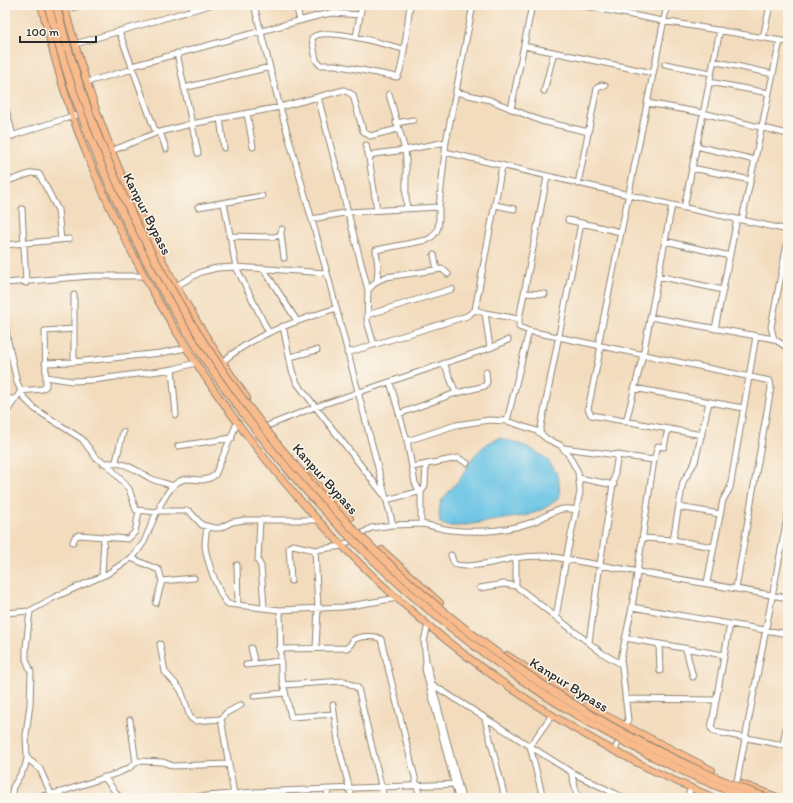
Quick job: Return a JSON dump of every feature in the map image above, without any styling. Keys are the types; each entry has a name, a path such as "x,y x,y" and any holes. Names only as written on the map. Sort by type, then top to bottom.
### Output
{"highway":[{"name":"Kanpur Bypass","path":"48,5 63,63 82,118 95,153 136,242 186,330 224,386 254,428 312,498 364,552 423,606 471,644 524,682 584,720 645,753 695,777 747,798"},
{"name":"Kanpur Bypass","path":"56,5 75,75 95,131 117,185 149,249 211,356 278,447 316,491 372,549 422,595 488,647 527,675 582,710 625,734 670,757 767,798"}],"main road":[{"path":"41,5 73,116 89,160 144,276 195,363 237,423 286,486 316,520 342,546 428,625 462,653 552,714 614,750 691,788 715,798"},
{"path":"65,7 96,112 140,218 176,286 222,362 267,426 305,472 363,532 411,578 469,627 521,665 584,704 625,727 737,782 780,798"}],"street":[{"path":"65,7 81,5"},
{"path":"75,44 210,5"},
{"path":"254,5 280,107 306,192 357,392 393,525"},
{"path":"296,5 300,21"},
{"path":"356,38 362,5"},
{"path":"403,49 356,38 328,34 315,36 312,38 318,64 397,78 400,75 403,59 403,49 410,5"},
{"path":"377,281 378,268 376,250 427,240 434,236 438,230 446,142 473,5"},
{"path":"511,109 532,5"},
{"path":"580,5 663,21 788,42"},
{"path":"613,11 614,5"},
{"path":"667,5 599,346 589,412 595,416 702,435"},
{"path":"764,38 770,5"},
{"path":"87,82 177,53 332,13 360,15"},
{"path":"684,208 720,30"},
{"path":"119,31 166,149"},
{"path":"715,329 730,256 751,180 780,41"},
{"path":"524,46 653,73"},
{"path":"544,91 554,52"},
{"path":"177,53 198,153"},
{"path":"713,61 773,74"},
{"path":"665,64 711,73"},
{"path":"184,88 270,67"},
{"path":"709,82 769,93"},
{"path":"578,184 597,88 601,85 606,86"},
{"path":"111,150 158,132 220,118 280,107 344,90 348,90 353,95 363,131 370,136 414,120"},
{"path":"456,92 490,100 541,121 589,132"},
{"path":"389,94 406,161 404,189 407,208"},
{"path":"318,97 368,290 367,315 374,345"},
{"path":"647,103 703,113 788,134"},
{"path":"5,105 13,136"},
{"path":"5,138 73,116 96,112"},
{"path":"247,113 253,147"},
{"path":"220,118 224,148"},
{"path":"369,158 374,154 446,142"},
{"path":"366,145 377,210"},
{"path":"696,146 755,160"},
{"path":"445,152 547,177 788,230"},
{"path":"347,353 467,316 475,310 502,166"},
{"path":"692,168 751,180"},
{"path":"5,182 32,173 39,174 58,210 61,240"},
{"path":"547,177 519,319 519,327 558,338 770,381 771,388 736,588"},
{"path":"198,207 262,196"},
{"path":"224,203 236,267 268,331"},
{"path":"495,205 514,209"},
{"path":"626,422 643,355 672,205"},
{"path":"312,219 349,212 439,207"},
{"path":"22,209 26,283"},
{"path":"568,220 621,232"},
{"path":"540,432 581,223"},
{"path":"230,236 274,237 281,232 284,258"},
{"path":"774,339 771,327 788,238"},
{"path":"5,245 70,239"},
{"path":"665,241 730,256"},
{"path":"434,255 437,270"},
{"path":"176,286 211,268 262,268 327,273"},
{"path":"262,268 297,321"},
{"path":"368,290 377,281 386,277 442,269 448,274"},
{"path":"5,283 26,283 92,276 144,276"},
{"path":"658,276 723,290"},
{"path":"367,315 452,290"},
{"path":"524,293 545,294"},
{"path":"74,295 74,362"},
{"path":"222,362 235,351 268,331 336,308"},
{"path":"475,310 485,314 519,319"},
{"path":"485,314 490,348"},
{"path":"5,317 6,337 17,382 24,398 35,409 78,435 96,458 103,462 129,489 136,510 158,510 164,512 189,510 202,525 220,528 232,522 260,520 316,520"},
{"path":"650,317 774,339 788,348"},
{"path":"283,326 297,383 385,498"},
{"path":"5,414 21,391 44,388 46,377 45,331 74,329"},
{"path":"507,420 529,331"},
{"path":"706,583 723,500 730,488 756,336"},
{"path":"267,426 357,392 490,348 508,340"},
{"path":"45,363 74,362 161,353 186,348"},
{"path":"290,357 317,350"},
{"path":"46,377 72,381 93,380 172,369 195,363"},
{"path":"444,363 456,393"},
{"path":"172,369 176,415"},
{"path":"399,414 456,393 485,386 487,382 486,372"},
{"path":"390,382 407,441 415,483 420,492 421,524"},
{"path":"634,388 743,408"},
{"path":"5,399 15,399"},
{"path":"674,540 682,482 694,465 709,402"},
{"path":"407,441 456,425 489,420 507,420 540,432 547,439 564,448 654,460"},
{"path":"5,612 30,611 55,597 102,576 131,558 144,542 158,510 174,486 183,479 201,481 215,476 237,423"},
{"path":"614,750 628,720 621,664 638,570 654,460 658,446 664,447 668,429"},
{"path":"116,461 123,432"},
{"path":"178,446 232,438"},
{"path":"556,617 575,510 580,492 579,478 573,462 564,448"},
{"path":"589,642 618,454"},
{"path":"412,467 458,458 467,463"},
{"path":"103,462 116,461 127,465 150,478 174,486"},
{"path":"385,498 420,492 425,485 426,464"},
{"path":"579,478 614,485"},
{"path":"679,507 720,514"},
{"path":"291,581 289,548 293,545 315,550 342,546 370,528 393,525 421,524 452,530 508,529 533,521 560,508 575,510"},
{"path":"73,542 75,537 79,535 128,539 134,532 139,511"},
{"path":"737,782 788,514"},
{"path":"260,520 258,561 261,566 264,607"},
{"path":"207,527 205,548 217,583 225,602 228,604 280,610 343,608 398,598"},
{"path":"102,576 104,538"},
{"path":"643,538 674,540 713,547"},
{"path":"315,550 318,608 316,648"},
{"path":"452,555 454,564 459,565 480,564 516,558 548,556 638,570 788,598"},
{"path":"131,558 156,568 161,575 162,581 156,603"},
{"path":"516,558 516,586"},
{"path":"236,565 238,605"},
{"path":"162,581 194,578"},
{"path":"480,588 504,584 516,586 602,653 621,664"},
{"path":"632,607 788,634"},
{"path":"280,610 280,661 285,693 291,717 334,714"},
{"path":"11,798 13,787 25,767 27,758 26,735 30,704 31,672 26,659 26,648 30,611"},
{"path":"730,624 711,728 713,731 786,746 788,716"},
{"path":"428,625 424,641 426,661 456,784 458,798"},
{"path":"279,649 347,648 353,640 358,637 377,636 381,639 420,798"},
{"path":"625,638 724,655"},
{"path":"160,644 165,672 181,690 190,717 195,721 221,719 226,713 241,705"},
{"path":"659,644 660,671"},
{"path":"251,648 255,664"},
{"path":"686,649 693,677"},
{"path":"246,665 280,661"},
{"path":"284,685 344,681 355,685 358,688 384,798"},
{"path":"431,684 571,772 624,798"},
{"path":"254,696 285,693"},
{"path":"625,699 715,700"},
{"path":"333,705 339,748 352,798"},
{"path":"543,798 530,746 552,714"},
{"path":"221,719 234,794"},
{"path":"485,719 505,798"},
{"path":"130,720 136,763"},
{"path":"27,758 40,769 51,794"},
{"path":"31,798 51,794 104,777 130,768 141,761 163,762 173,766 229,764"},
{"path":"571,772 578,798"},
{"path":"104,777 120,798"},
{"path":"183,798 328,789 456,784"},
{"path":"456,784 462,798"},
{"path":"687,798 691,788"},
{"path":"327,798 328,789"}],"water":[{"path":"499,438 523,445 533,450 543,456 551,464 556,473 559,485 559,498 545,508 529,515 459,526 447,526 440,523 439,512 441,501 463,475 472,458 486,444"}]}
